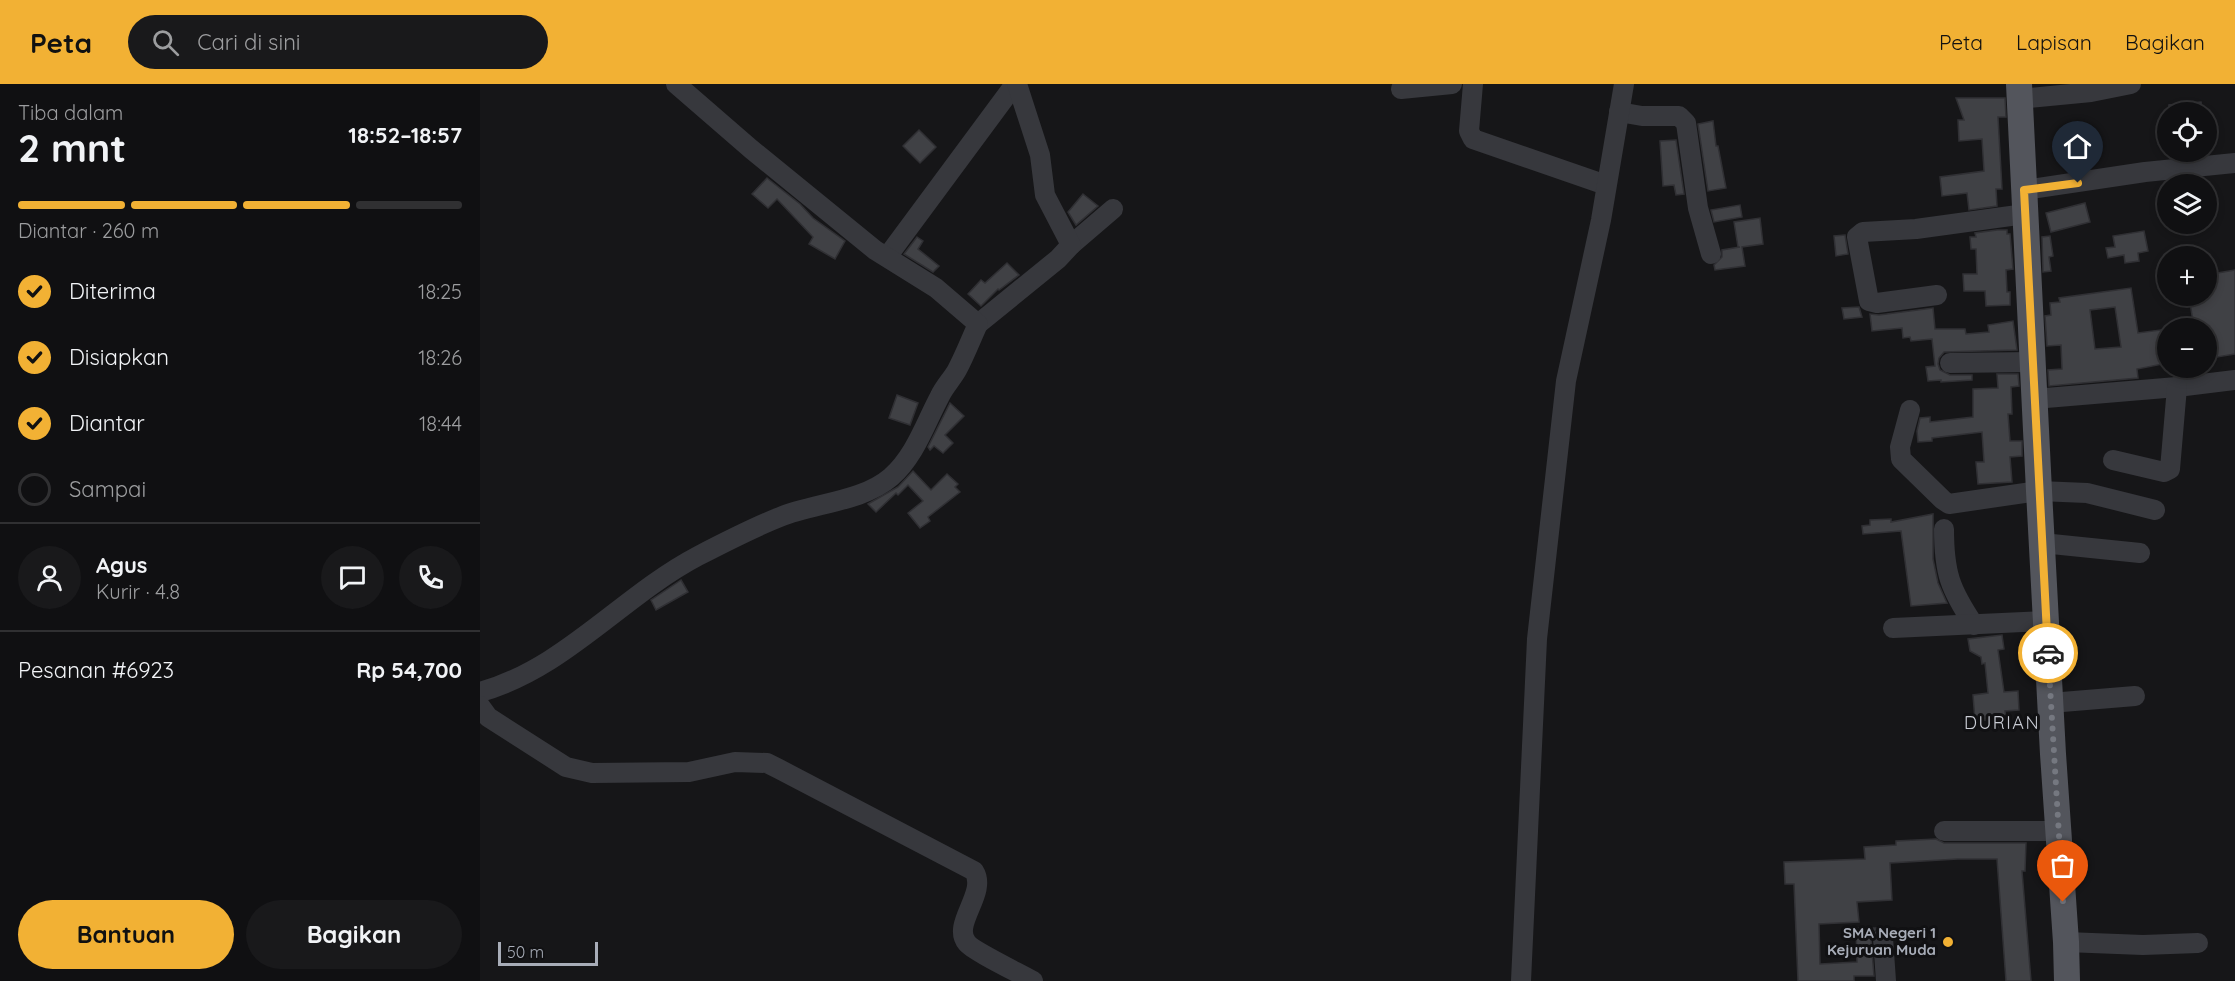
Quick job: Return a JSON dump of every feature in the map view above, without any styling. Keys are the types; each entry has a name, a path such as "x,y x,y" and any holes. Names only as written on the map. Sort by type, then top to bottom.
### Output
{"main road":[{"path":"2019,91 2050,702 2067,981"}],"street":[{"path":"676,84 751,149 887,257 936,288 978,324"},
{"path":"887,257 1016,84"},
{"path":"1016,84 1040,155 1045,195 1071,245"},
{"path":"1401,89 1452,84"},
{"path":"1473,84 1469,131 1473,139 1606,184"},
{"path":"1521,981 1537,639 1566,381 1624,84"},
{"path":"2019,91 2091,92 2131,84"},
{"path":"1619,112 1642,116 1679,116 1686,123 1698,208 1711,254"},
{"path":"1937,295 1877,303 1869,301 1857,239 1859,234 1916,229 2145,172 2235,163"},
{"path":"480,692 513,681 544,663 581,639 660,578 697,557 781,516 868,490 890,478 912,453 940,394 957,370 978,324 1058,259 1113,209"},
{"path":"1950,363 2032,362"},
{"path":"2034,399 2235,380"},
{"path":"2113,460 2164,472 2170,469 2176,387"},
{"path":"1910,410 1900,447 1901,459 1946,502 1957,504 2039,491 2087,493 2155,510"},
{"path":"1944,529 1944,559 1947,574 1958,601 1974,625"},
{"path":"2042,543 2140,553"},
{"path":"1893,628 2046,621"},
{"path":"2050,702 2134,696"},
{"path":"480,706 488,717 566,767 592,773 689,772 716,765 745,762 767,763 974,872 978,885 964,926 964,939 967,944 1033,981"},
{"path":"1944,831 2058,831"},
{"path":"1883,938 1886,981"},
{"path":"2066,942 2143,945 2198,943"}],"building":[{"path":"1956,98 2005,98 2006,117 1998,117 2002,189 1996,189 1997,206 1969,210 1967,193 1942,196 1940,177 1984,171 1982,139 1959,141 1958,120 1964,120"},
{"path":"1713,121 1716,146 1718,146 1726,188 1708,191 1698,124"},
{"path":"919,130 936,147 920,163 903,146"},
{"path":"1676,140 1684,194 1676,195 1674,185 1663,186 1660,141"},
{"path":"767,178 800,204 813,218 845,241 835,259 809,244 813,237 777,199 768,208 752,194"},
{"path":"1083,194 1098,206 1076,225 1068,212"},
{"path":"2085,203 2090,222 2051,232 2046,213"},
{"path":"1740,205 1742,217 1714,222 1711,210"},
{"path":"1760,218 1763,244 1742,247 1745,266 1715,270 1714,265 1722,257 1722,250 1740,247 1738,247 1734,222"},
{"path":"2007,230 2007,234 2010,234 2013,269 2006,270 2010,305 1986,306 1985,291 1964,291 1963,274 1977,274 1976,249 1971,249 1970,237 1976,237 1975,233"},
{"path":"2144,231 2148,251 2138,253 2139,261 2125,263 2124,255 2108,258 2106,248 2115,247 2113,236"},
{"path":"1845,235 1848,254 1836,256 1834,236"},
{"path":"2050,236 2053,256 2049,257 2051,271 2043,272 2042,237"},
{"path":"917,237 923,241 918,249 939,266 933,272 904,254"},
{"path":"1007,263 1019,275 998,289 981,306 968,294 981,280 985,283"},
{"path":"2235,270 2235,354 2217,357 2217,318 2192,318 2191,306 2217,306 2217,273"},
{"path":"2131,288 2138,333 2157,330 2157,365 2137,369 2138,378 2049,386 2048,370 2062,369 2061,345 2047,346 2045,316 2051,315 2050,303 2060,302 2059,298","holes":["2115,307 2121,347 2095,349 2090,310"]},
{"path":"1859,307 1862,317 1844,319 1842,308"},
{"path":"1933,308 1935,329 1965,329 1966,334 1989,332 1988,325 2013,321 2017,350 1944,352 1939,358 1940,370 1950,375 1972,375 1972,380 1928,381 1926,367 1935,366 1932,339 1911,341 1910,337 1903,338 1902,328 1872,331 1870,314 1879,315"},
{"path":"1997,374 2018,374 2019,386 2011,387 2012,414 2008,414 2010,441 2022,441 2022,456 2010,457 2012,482 1978,484 1976,462 1984,462 1982,432 1918,442 1917,431 1920,418 1930,417 1930,422 1973,417 1973,389 1998,388"},
{"path":"897,395 918,403 910,425 889,418"},
{"path":"950,403 964,416 945,435 953,443 943,453 934,446 930,450 928,447"},
{"path":"913,471 931,490 947,474 958,484 955,487 960,492 928,517 930,521 920,528 908,513 923,501 908,485 876,512 868,504 898,487"},
{"path":"1933,514 1933,559 1938,583 1947,603 1911,606 1901,531 1863,534 1862,526 1870,525 1870,520 1891,519 1891,522"},
{"path":"681,580 688,592 656,610 651,600"},
{"path":"2002,635 2004,649 1998,650 2004,692 2018,691 2019,710 2005,711 2007,727 1989,728 1989,720 1975,721 1973,695 1988,693 1985,663 1982,664 1981,657 1970,651 1968,639"},
{"path":"1936,839 1944,843 2026,843 2025,871 2022,871 2031,981 2006,981 1997,859 1958,859 1890,863 1892,900 1857,902 1859,922 1819,924 1820,964 1857,962 1856,928 1877,928 1871,939 1874,976 1854,976 1854,981 1798,981 1794,884 1785,884 1784,862 1865,859 1864,847 1896,845 1896,841"}],"way so far":[{"path":"2048,653 2063,902"}],"place":[{"name":"SMA Negeri 1 Kejuruan Muda","path":"1948,942"}],"district":[{"name":"DURIAN","path":"2002,723"}],"route":[{"path":"2048,653 2024,190 2078,183"}]}
